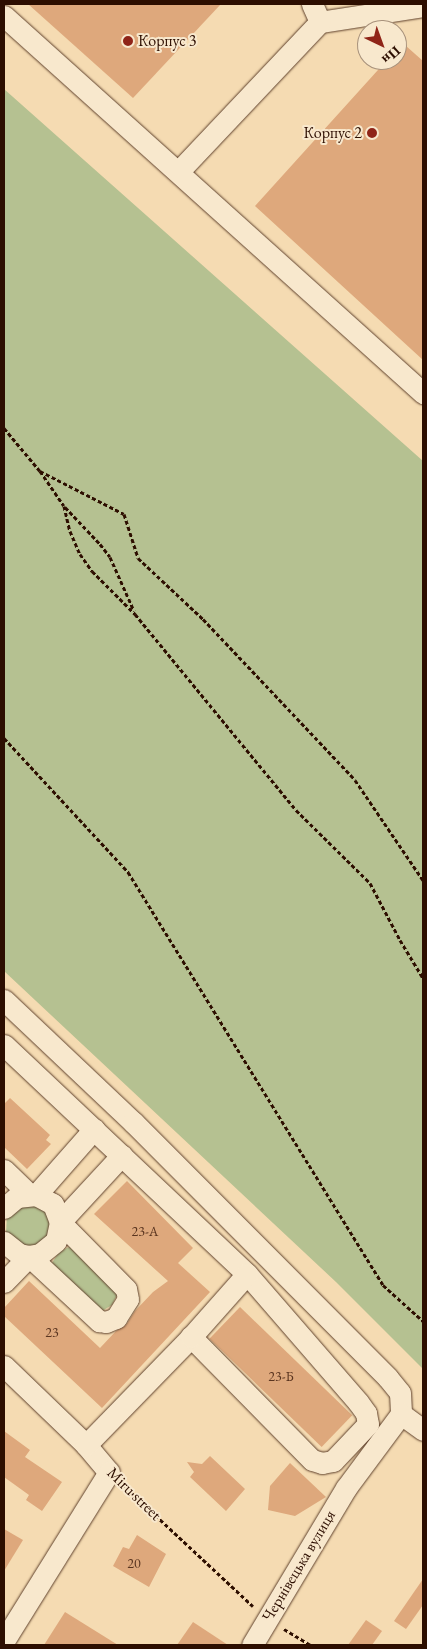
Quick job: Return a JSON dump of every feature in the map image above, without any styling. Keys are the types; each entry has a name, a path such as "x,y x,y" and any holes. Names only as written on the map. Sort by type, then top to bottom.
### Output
{"street":[{"path":"179,171 316,13 423,6"},
{"path":"4,16 179,171 423,393"},
{"path":"4,1000 133,1122 388,1378 400,1393 401,1414 423,1430"},
{"path":"4,1045 247,1274 358,1402 366,1413 368,1424 333,1461 322,1463 312,1460 191,1337"},
{"path":"4,1208 17,1197 32,1194 94,1129"},
{"path":"4,1242 18,1254 29,1256 40,1254 49,1249 56,1241 60,1222 122,1155"},
{"path":"4,1170 32,1194 53,1204 60,1222 126,1289 128,1299 116,1318 106,1322 99,1321 29,1256"},
{"path":"4,1282 29,1256"},
{"path":"86,1445 191,1337 247,1274"},
{"name":"Miru street","path":"4,1366 86,1445 109,1472"},
{"name":"Чернівецька вулиця","path":"252,1645 346,1488 401,1414"},
{"path":"4,1641 109,1472"}],"path":[{"path":"4,428 40,471 64,506 100,544 110,558 135,614"},
{"path":"40,471 124,514 138,558 203,619 355,780 423,880"},
{"path":"64,506 70,531 80,554 92,571 135,614 296,810 370,883 400,940 423,978"},
{"path":"4,738 128,872 383,1285 423,1321"},
{"name":"Miru street","path":"109,1472 268,1619 310,1645"}],"green space":[{"path":"4,89 423,461 423,1369 336,1282 4,971"},
{"path":"22,1202 46,1209 53,1235 28,1249 6,1234 7,1214"},
{"path":"69,1247 79,1247 117,1295 112,1305 102,1311 52,1273 52,1263 59,1252"}],"building":[{"name":"Корпус 3","path":"28,4 221,4 133,98"},
{"name":"Корпус 2","path":"407,47 423,61 423,360 255,206 378,70 407,70"},
{"path":"10,1098 50,1135 46,1140 51,1144 27,1169 4,1147 4,1104"},
{"path":"127,1181 193,1248 178,1263 210,1292 102,1408 4,1316 4,1308 29,1281 100,1348 116,1331 126,1325 135,1311 153,1292 168,1281 94,1214"},
{"path":"240,1307 352,1415 322,1447 209,1339"},
{"path":"4,1431 30,1450 25,1457 62,1482 42,1511 26,1500 29,1495 4,1477"},
{"path":"210,1456 245,1489 226,1511 190,1477 194,1472 187,1462 202,1464"},
{"path":"290,1463 326,1497 295,1516 268,1510 270,1486"},
{"path":"4,1529 23,1540 4,1571"},
{"path":"137,1535 166,1554 149,1587 113,1566 123,1547 129,1549"},
{"path":"423,1579 423,1605 406,1629 394,1621"},
{"path":"65,1612 118,1645 44,1645"},
{"path":"366,1620 382,1631 372,1645 348,1645"},
{"path":"193,1622 228,1645 177,1645"}],"place":[{"name":"Корпус 3","path":"128,41"},
{"name":"Корпус 2","path":"372,133"}]}
